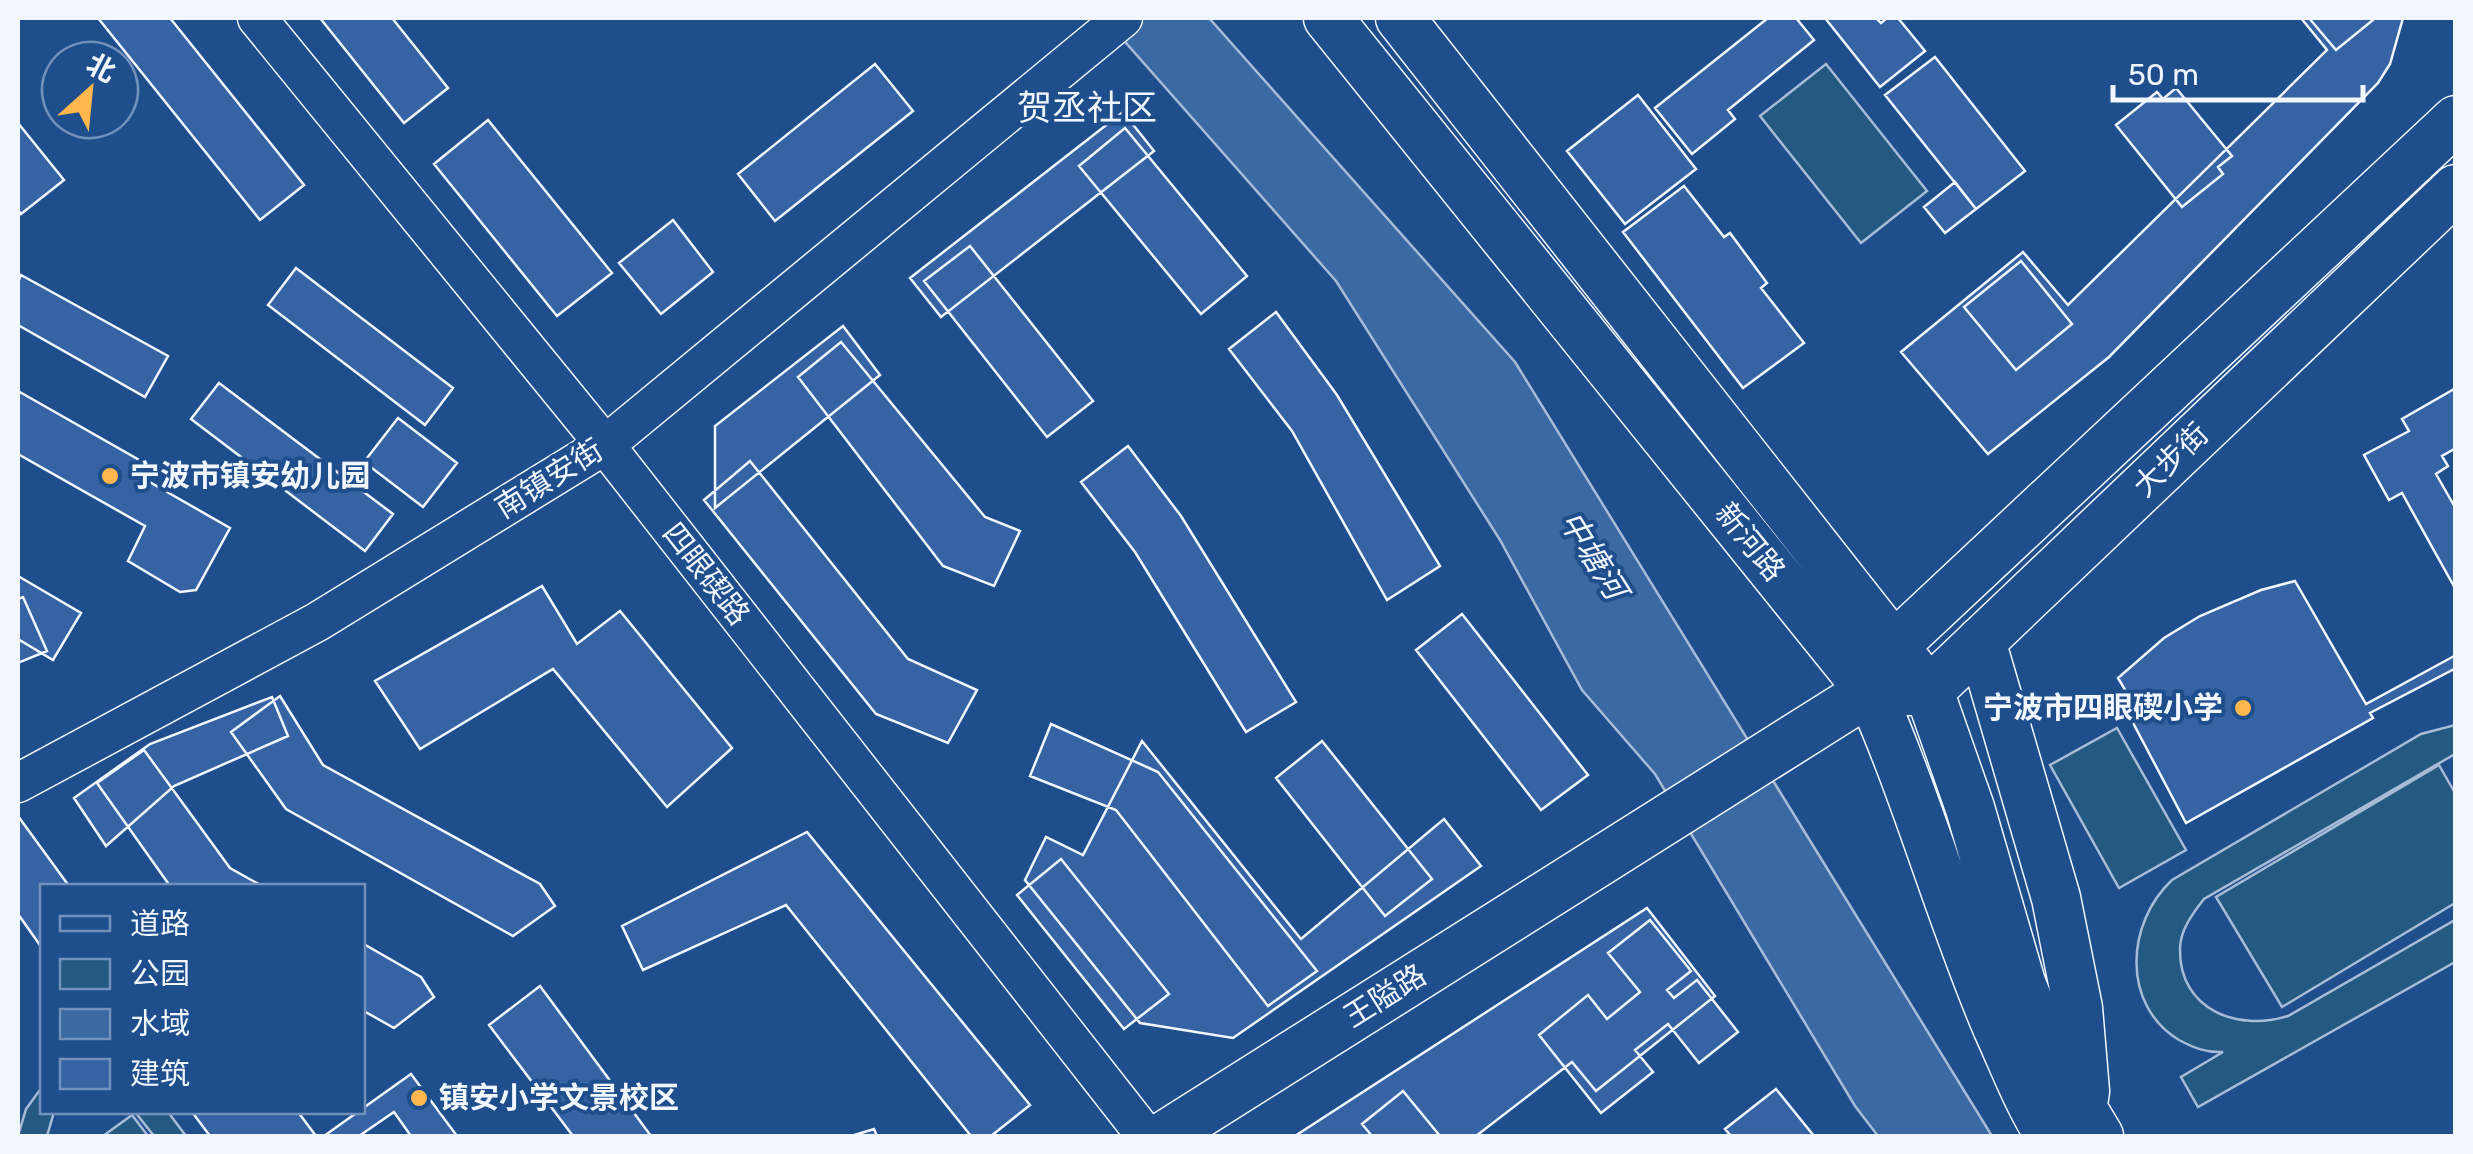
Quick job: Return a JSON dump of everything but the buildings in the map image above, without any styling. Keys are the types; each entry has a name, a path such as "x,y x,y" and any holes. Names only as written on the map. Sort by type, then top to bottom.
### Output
{"main road":[{"name":"新河路","path":"1328,18 1870,691 1901,761 1972,966 2034,1111 2077,1127"},
{"name":"新河路","path":"1400,18 1929,691 1970,808 2021,983 2077,1127"},
{"name":"大步街","path":"1870,691 1894,646 2456,120"},
{"name":"大步街","path":"1929,691 2456,189"},
{"path":"1981,641 2056,898 2078,1008 2085,1091 2077,1127"},
{"path":"1870,691 1929,691"},
{"name":"王隘路","path":"1164,1136 1870,691"}],"street":[{"name":"四眼碶路","path":"258,18 605,445 1146,1136"},
{"name":"南镇安街","path":"18,783 316,622 605,445 1123,18"}],"green space":[{"path":"1826,64 1927,191 1861,243 1760,116"},
{"path":"2455,725 2455,754 2204,899 2185,929 2180,949 2182,970 2201,1001 2232,1018 2250,1021 2288,1016 2455,920 2455,962 2198,1107 2181,1077 2223,1052 2211,1052 2179,1040 2160,1025 2147,1006 2136,963 2146,918 2157,898 2172,880 2421,734"},
{"path":"2117,728 2186,850 2119,888 2050,765"},
{"path":"2439,765 2455,793 2455,903 2282,1007 2216,897"},
{"path":"40,1090 40,1114 53,1114 47,1136 18,1136 26,1109"},
{"path":"137,1114 170,1114 186,1136 154,1136"},
{"path":"132,1115 148,1136 103,1136"}],"water":[{"name":"中塘河","path":"1104,18 1209,18 1515,362 1992,1136 1878,1136 1855,1106 1655,774 1582,690 1500,540 1336,281"}],"place":[{"name":"宁波市镇安幼儿园","path":"110,476"},
{"name":"宁波市四眼碶小学","path":"2243,708"},
{"name":"镇安小学文景校区","path":"419,1098"}],"district":[{"name":"贺丞社区","path":"1087,108"}]}
